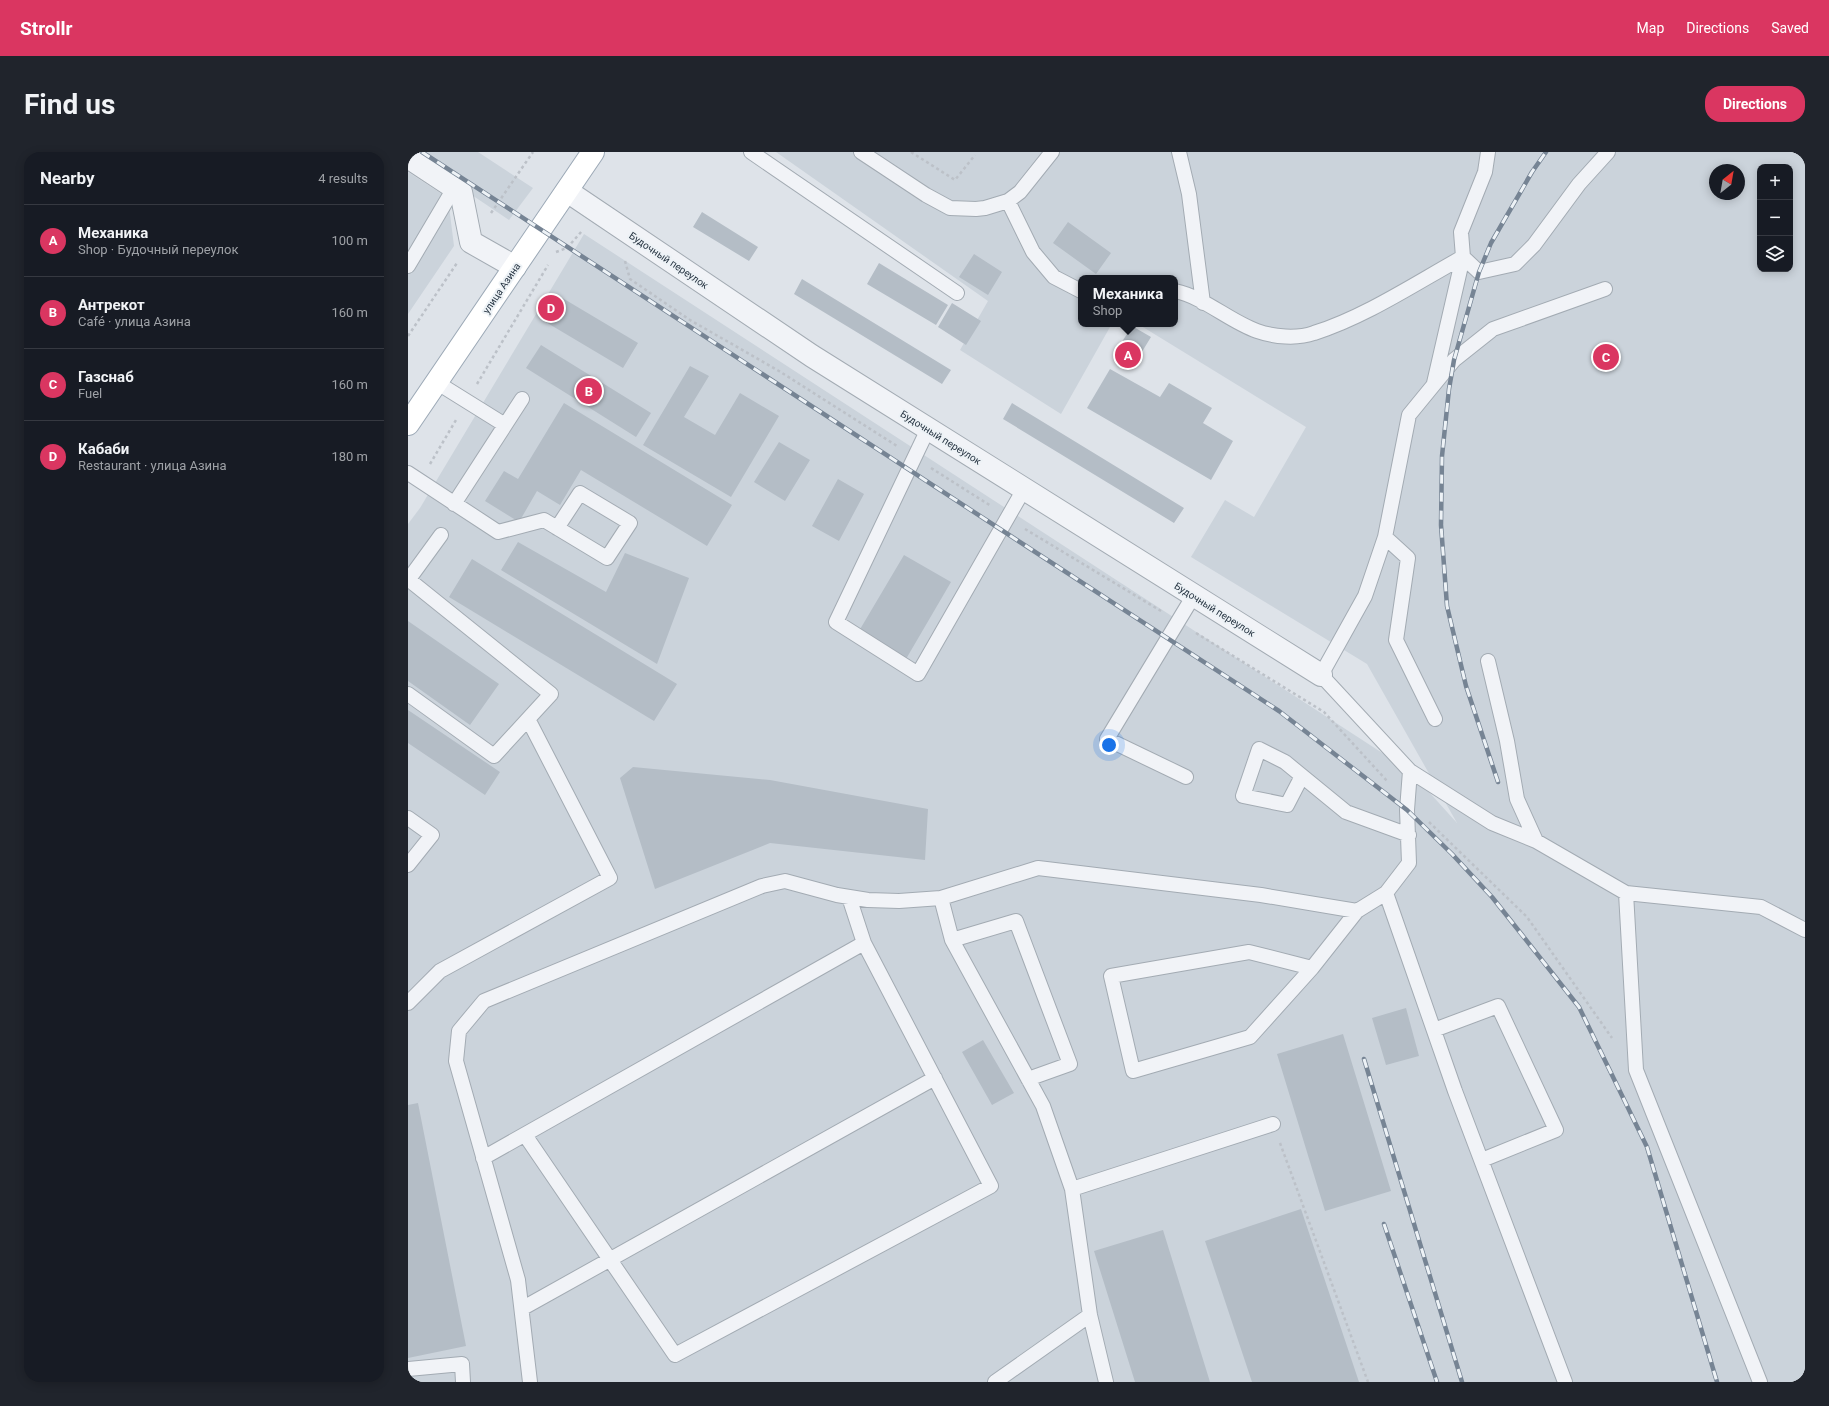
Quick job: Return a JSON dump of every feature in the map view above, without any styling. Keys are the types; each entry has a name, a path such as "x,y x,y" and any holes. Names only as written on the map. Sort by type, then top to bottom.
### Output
{"main road":[{"name":"улица Азина","path":"408,424 593,152"}],"street":[{"path":"408,157 461,192 471,242 515,267"},
{"name":"Будочный переулок","path":"567,191 812,356 1321,674"}],"lane":[{"path":"750,152 957,293"},
{"path":"861,152 926,195 950,208 985,208 1008,201 1020,192 1052,152"},
{"path":"1179,152 1189,194 1202,303"},
{"path":"1433,386 1463,257 1461,232 1485,172 1488,152"},
{"path":"1463,257 1480,272 1515,264 1534,245 1580,184 1608,152"},
{"path":"408,266 454,188"},
{"path":"1008,201 1033,252 1054,277 1078,289"},
{"path":"1178,292 1257,331 1274,335 1295,336 1313,333 1376,306 1463,257"},
{"path":"1606,289 1494,329 1454,360 1409,415 1385,537 1365,596 1321,674 1410,771 1492,823 1536,841 1626,893 1761,907 1805,930"},
{"path":"436,382 505,425"},
{"path":"454,504 522,399"},
{"path":"928,429 836,622 918,674 1024,489"},
{"path":"414,477 498,532 544,520 557,528 608,558 630,523 580,493 557,528"},
{"path":"408,694 494,756 551,694 408,579 441,535"},
{"path":"1385,537 1408,558 1396,640 1435,719"},
{"path":"1186,777 1107,739 1194,595"},
{"path":"1488,661 1507,741 1518,798 1536,841"},
{"path":"408,1003 440,971 610,878 528,719"},
{"path":"1302,776 1287,804 1243,796 1259,749 1285,762 1346,812 1409,835"},
{"path":"1312,968 1249,952 1111,976 1133,1071 1250,1037 1312,968 1357,911 1386,894 1409,863 1408,802 1410,771"},
{"path":"408,818 432,835 408,865"},
{"path":"530,1382 523,1308 518,1280 456,1061 459,1031 484,1001 762,886 785,881 849,897 898,902 941,898 1038,868 1261,895 1357,911"},
{"path":"1626,893 1636,1070 1760,1382"},
{"path":"1386,894 1434,1030 1565,1382"},
{"path":"525,1135 675,1355 991,1186 864,943 849,897"},
{"path":"941,898 952,940 1043,1106 1072,1189 1090,1315 1106,1382"},
{"path":"952,940 1016,921 1070,1064 1028,1079"},
{"path":"483,1158 864,943"},
{"path":"1434,1030 1498,1006 1556,1130 1482,1160"},
{"path":"523,1308 935,1078"},
{"path":"1072,1189 1273,1124"},
{"path":"995,1382 1090,1315"},
{"path":"408,1369 462,1364 463,1382"}],"path":[{"path":"911,152 955,180 975,155"},
{"path":"414,477 467,401 556,252 567,248 591,221 594,209"},
{"path":"623,254 630,279 690,320 779,371 1007,517 1324,712 1355,747 1408,802 1527,917 1636,1070"},
{"path":"1273,1124 1368,1382"}],"shaded area":[{"path":"408,152 478,152 533,188 509,220"},
{"path":"776,152 1805,152 1805,1382 408,1382 408,524 420,508 584,234 1410,771 1457,823 1367,664 1191,557 1225,500 1254,517 1306,427 1143,327 1178,327 1178,275 1078,275 1078,327 1110,327 1061,414 960,350 988,301"},
{"path":"408,172 448,198 454,246 408,314"}],"building":[{"path":"702,212 758,247 749,261 693,227"},
{"path":"1068,222 1111,253 1096,274 1053,243"},
{"path":"974,254 1002,272 988,295 959,277"},
{"path":"879,263 948,305 936,325 867,284"},
{"path":"802,279 951,370 942,384 794,294"},
{"path":"559,296 638,343 623,368 544,321"},
{"path":"952,303 981,321 966,345 938,327"},
{"path":"1131,327 1151,337 1132,368 1113,356"},
{"path":"541,345 651,413 636,437 526,368"},
{"path":"690,366 709,376 684,417 715,435 740,393 779,416 731,497 643,445"},
{"path":"1110,369 1160,397 1169,383 1212,408 1203,423 1233,441 1211,480 1087,408"},
{"path":"564,403 732,505 707,546 581,470 560,505 537,491 519,522 485,501 504,471 518,479"},
{"path":"1012,403 1184,508 1174,523 1003,419"},
{"path":"779,442 810,460 785,501 754,482"},
{"path":"838,479 864,494 839,541 812,526"},
{"path":"518,542 606,592 625,553 689,578 657,664 501,570"},
{"path":"904,555 951,582 906,659 859,631"},
{"path":"472,559 677,684 654,721 449,597"},
{"path":"408,621 499,684 470,725 408,681"},
{"path":"408,710 500,772 485,795 408,743"},
{"path":"633,767 770,780 928,809 925,860 770,843 655,889 620,778"},
{"path":"1406,1008 1419,1056 1386,1065 1372,1018"},
{"path":"1343,1034 1391,1191 1325,1211 1277,1054"},
{"path":"983,1040 1014,1093 992,1105 962,1052"},
{"path":"418,1103 466,1346 408,1358 408,1105"},
{"path":"1301,1209 1359,1382 1252,1382 1205,1241"},
{"path":"1163,1230 1210,1382 1135,1382 1094,1251"}],"railway":[{"path":"422,152 1279,711 1407,810 1452,854 1492,897 1579,1007 1647,1147 1717,1382"},
{"path":"1498,782 1466,686 1447,606 1441,525 1442,456 1449,389 1454,360 1479,272 1491,243 1532,172 1546,152"},
{"path":"1364,1059 1462,1382"},
{"path":"1384,1224 1437,1382"}],"place":[{"name":"Кабаби","path":"551,308"},
{"name":"Механика","path":"1128,355"},
{"name":"Газснаб","path":"1606,357"},
{"name":"Антрекот","path":"589,391"}]}
